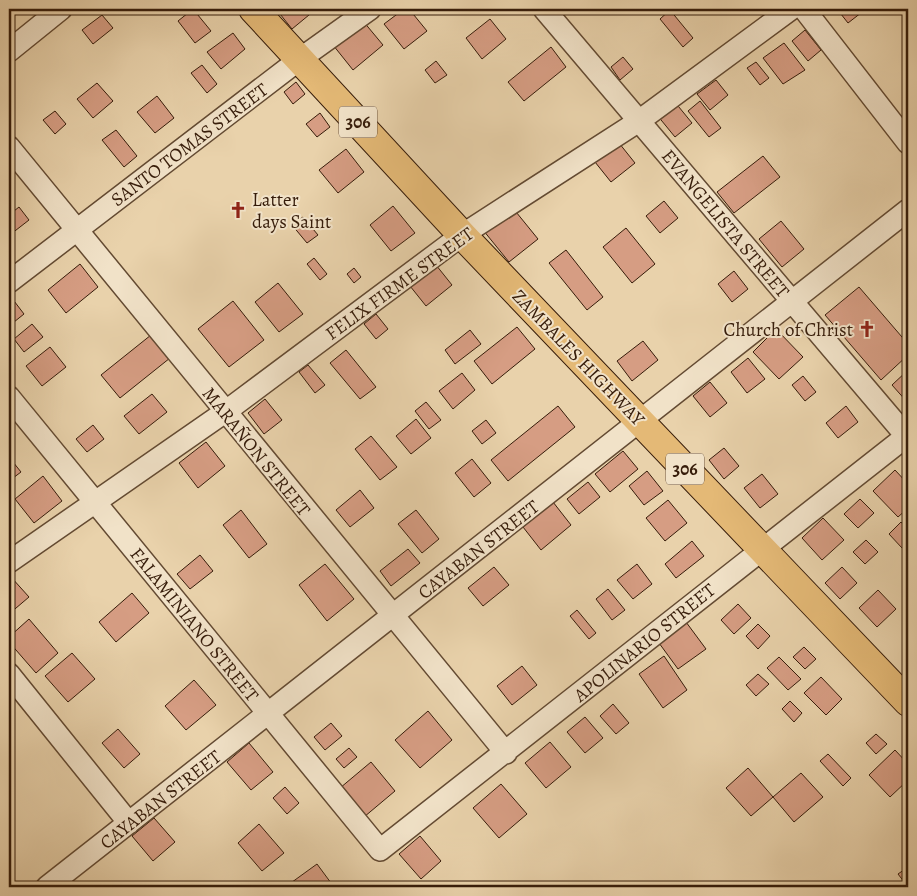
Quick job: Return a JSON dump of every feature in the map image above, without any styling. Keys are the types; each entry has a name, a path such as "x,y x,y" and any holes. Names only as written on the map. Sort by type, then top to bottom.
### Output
{"main road":[{"name":"ZAMBALES HIGHWAY","path":"253,9 462,235 908,702"}],"street":[{"path":"9,51 61,9"},
{"name":"SANTO TOMAS STREET","path":"9,282 300,59 370,9"},
{"name":"EVANGELISTA STREET","path":"544,9 908,436"},
{"name":"FELIX FIRME STREET","path":"9,562 225,412 462,235 639,121 791,9"},
{"path":"804,9 908,143"},
{"name":"MARAÑON STREET","path":"9,147 506,753"},
{"name":"CAYABAN STREET","path":"48,887 908,210"},
{"name":"FALAMINIANO STREET","path":"9,397 380,850"},
{"name":"APOLINARIO STREET","path":"380,850 506,753 762,548 908,436"},
{"path":"9,674 129,823"}],"building":[{"path":"193,9 211,31 195,43 178,21"},
{"path":"276,9 314,9 315,10 292,29"},
{"path":"404,9 409,9 427,31 404,49 384,24"},
{"path":"837,9 866,9 848,23"},
{"path":"670,10 693,38 683,47 660,19"},
{"path":"102,15 113,28 93,44 82,30"},
{"path":"490,19 506,39 482,59 466,38"},
{"path":"363,21 383,45 353,70 333,45"},
{"path":"805,30 821,50 808,61 792,41"},
{"path":"233,33 245,49 221,69 207,52"},
{"path":"784,43 805,70 783,84 763,58"},
{"path":"551,47 566,67 524,101 508,82"},
{"path":"623,57 633,69 620,80 611,67"},
{"path":"436,61 447,75 435,83 425,70"},
{"path":"756,62 769,78 760,85 747,68"},
{"path":"202,65 217,84 207,93 191,73"},
{"path":"716,80 728,95 710,110 697,94"},
{"path":"296,82 305,94 293,104 284,92"},
{"path":"97,83 113,101 93,118 77,99"},
{"path":"157,96 174,118 155,133 137,112"},
{"path":"674,101 692,123 675,137 657,115"},
{"path":"700,101 721,128 709,137 688,111"},
{"path":"55,111 66,124 55,134 43,120"},
{"path":"320,113 330,127 317,137 306,124"},
{"path":"116,130 137,156 124,167 102,140"},
{"path":"619,143 635,163 611,182 595,162"},
{"path":"346,149 364,172 338,193 319,170"},
{"path":"763,156 780,177 734,213 717,192"},
{"path":"664,201 678,218 660,233 646,216"},
{"path":"393,206 415,233 391,251 370,225"},
{"path":"19,207 29,220 11,234 9,231 9,215"},
{"path":"512,207 538,239 509,262 483,230"},
{"path":"303,217 318,235 307,243 292,225"},
{"path":"781,221 804,249 782,267 759,239"},
{"path":"626,228 655,264 632,283 603,247"},
{"path":"566,250 603,297 587,310 549,263"},
{"path":"314,258 327,274 320,280 307,264"},
{"path":"80,264 98,287 66,313 48,290"},
{"path":"436,265 452,285 426,306 410,286"},
{"path":"354,268 361,277 354,283 347,274"},
{"path":"734,271 748,289 732,302 718,284"},
{"path":"278,283 303,314 279,332 255,302"},
{"name":"Church of Christ","path":"859,287 908,344 908,355 881,380 825,315"},
{"path":"11,297 24,314 9,326 9,299"},
{"path":"233,301 264,340 229,367 198,329"},
{"path":"376,314 388,329 376,339 364,324"},
{"path":"32,324 43,337 24,352 14,339"},
{"path":"517,327 535,349 492,384 474,361"},
{"path":"776,329 803,357 779,379 753,352"},
{"path":"470,330 481,344 455,364 445,350"},
{"path":"151,335 170,358 120,398 101,375"},
{"path":"643,341 658,360 632,381 617,361"},
{"path":"50,347 66,367 42,386 26,366"},
{"path":"346,350 376,387 360,399 330,363"},
{"path":"748,358 765,379 747,393 731,372"},
{"path":"308,365 325,385 315,393 299,372"},
{"path":"908,370 908,403 892,385"},
{"path":"462,373 475,390 453,409 439,391"},
{"path":"803,376 816,392 805,401 792,385"},
{"path":"710,382 727,403 710,417 693,396"},
{"path":"152,394 167,412 139,434 124,416"},
{"path":"265,399 282,420 264,434 248,413"},
{"path":"426,402 441,420 429,429 415,411"},
{"path":"558,406 575,427 508,481 491,460"},
{"path":"846,406 858,422 838,438 826,423"},
{"path":"416,419 431,438 411,454 396,436"},
{"path":"486,420 496,433 482,444 472,431"},
{"path":"93,425 104,439 87,452 76,439"},
{"path":"371,436 397,467 380,480 355,449"},
{"path":"206,442 225,466 198,488 179,463"},
{"path":"724,448 739,466 724,479 709,460"},
{"path":"623,451 638,469 610,492 595,474"},
{"path":"9,457 21,472 9,481"},
{"path":"472,459 491,483 474,497 455,473"},
{"path":"895,470 908,484 908,508 898,517 873,491"},
{"path":"647,471 663,491 644,505 629,486"},
{"path":"762,474 778,494 760,508 744,488"},
{"path":"43,476 62,501 34,523 15,499"},
{"path":"588,482 600,497 579,514 567,499"},
{"path":"360,490 374,508 350,527 336,510"},
{"path":"860,499 874,513 858,528 844,514"},
{"path":"668,500 687,523 665,541 646,518"},
{"path":"553,502 571,525 541,550 523,527"},
{"path":"241,510 267,544 249,558 223,525"},
{"path":"416,510 439,539 422,553 398,524"},
{"path":"823,518 844,540 822,560 802,538"},
{"path":"901,522 908,530 908,542 902,548 889,534"},
{"path":"866,540 878,552 865,564 853,552"},
{"path":"692,541 704,556 676,578 665,564"},
{"path":"408,549 420,563 391,586 380,571"},
{"path":"200,555 213,571 190,589 177,574"},
{"path":"325,564 354,599 327,621 299,585"},
{"path":"637,564 652,584 633,599 617,580"},
{"path":"494,567 509,585 483,606 468,588"},
{"path":"842,567 857,583 840,599 825,583"},
{"path":"11,577 29,597 9,614 9,578"},
{"path":"608,589 625,610 612,620 596,599"},
{"path":"878,590 896,609 877,627 859,608"},
{"path":"132,593 149,613 116,642 99,622"},
{"path":"738,604 751,618 734,634 721,620"},
{"path":"577,610 596,633 589,639 570,616"},
{"path":"29,619 58,653 36,673 9,642 9,637"},
{"path":"686,622 706,649 678,669 659,643"},
{"path":"758,624 770,636 758,649 746,636"},
{"path":"804,647 816,659 805,669 793,657"},
{"path":"72,653 95,679 68,702 45,676"},
{"path":"664,656 687,690 663,708 639,674"},
{"path":"779,657 801,679 788,690 767,668"},
{"path":"522,666 537,685 512,705 497,686"},
{"path":"758,674 769,684 756,696 746,685"},
{"path":"821,677 842,699 826,715 804,693"},
{"path":"194,680 216,705 186,730 165,706"},
{"path":"790,701 802,713 794,722 782,709"},
{"path":"613,704 629,723 616,734 600,716"},
{"path":"428,711 452,740 420,768 395,740"},
{"path":"585,717 603,738 585,753 567,732"},
{"path":"331,723 342,736 325,750 314,737"},
{"path":"118,729 140,754 124,768 102,743"},
{"path":"876,734 887,744 876,754 866,743"},
{"path":"550,742 571,767 546,788 525,763"},
{"path":"249,743 273,772 251,790 227,762"},
{"path":"349,748 357,757 344,768 336,759"},
{"path":"895,750 908,764 908,780 890,797 869,775"},
{"path":"828,754 851,778 843,786 820,761"},
{"path":"371,762 395,791 364,817 340,788"},
{"path":"748,768 773,797 751,816 726,788"},
{"path":"801,773 823,797 794,822 773,797"},
{"path":"501,784 527,814 499,838 473,808"},
{"path":"285,787 299,803 287,814 273,798"},
{"path":"154,818 175,842 153,861 132,836"},
{"path":"259,824 284,853 262,871 238,843"},
{"path":"420,836 441,861 421,879 399,854"},
{"path":"317,864 334,887 290,887 288,885"},
{"path":"908,867 908,887 898,874"}],"place":[{"name":"Latter days Saint","path":"238,210"},
{"name":"Church of Christ","path":"867,329"}]}
